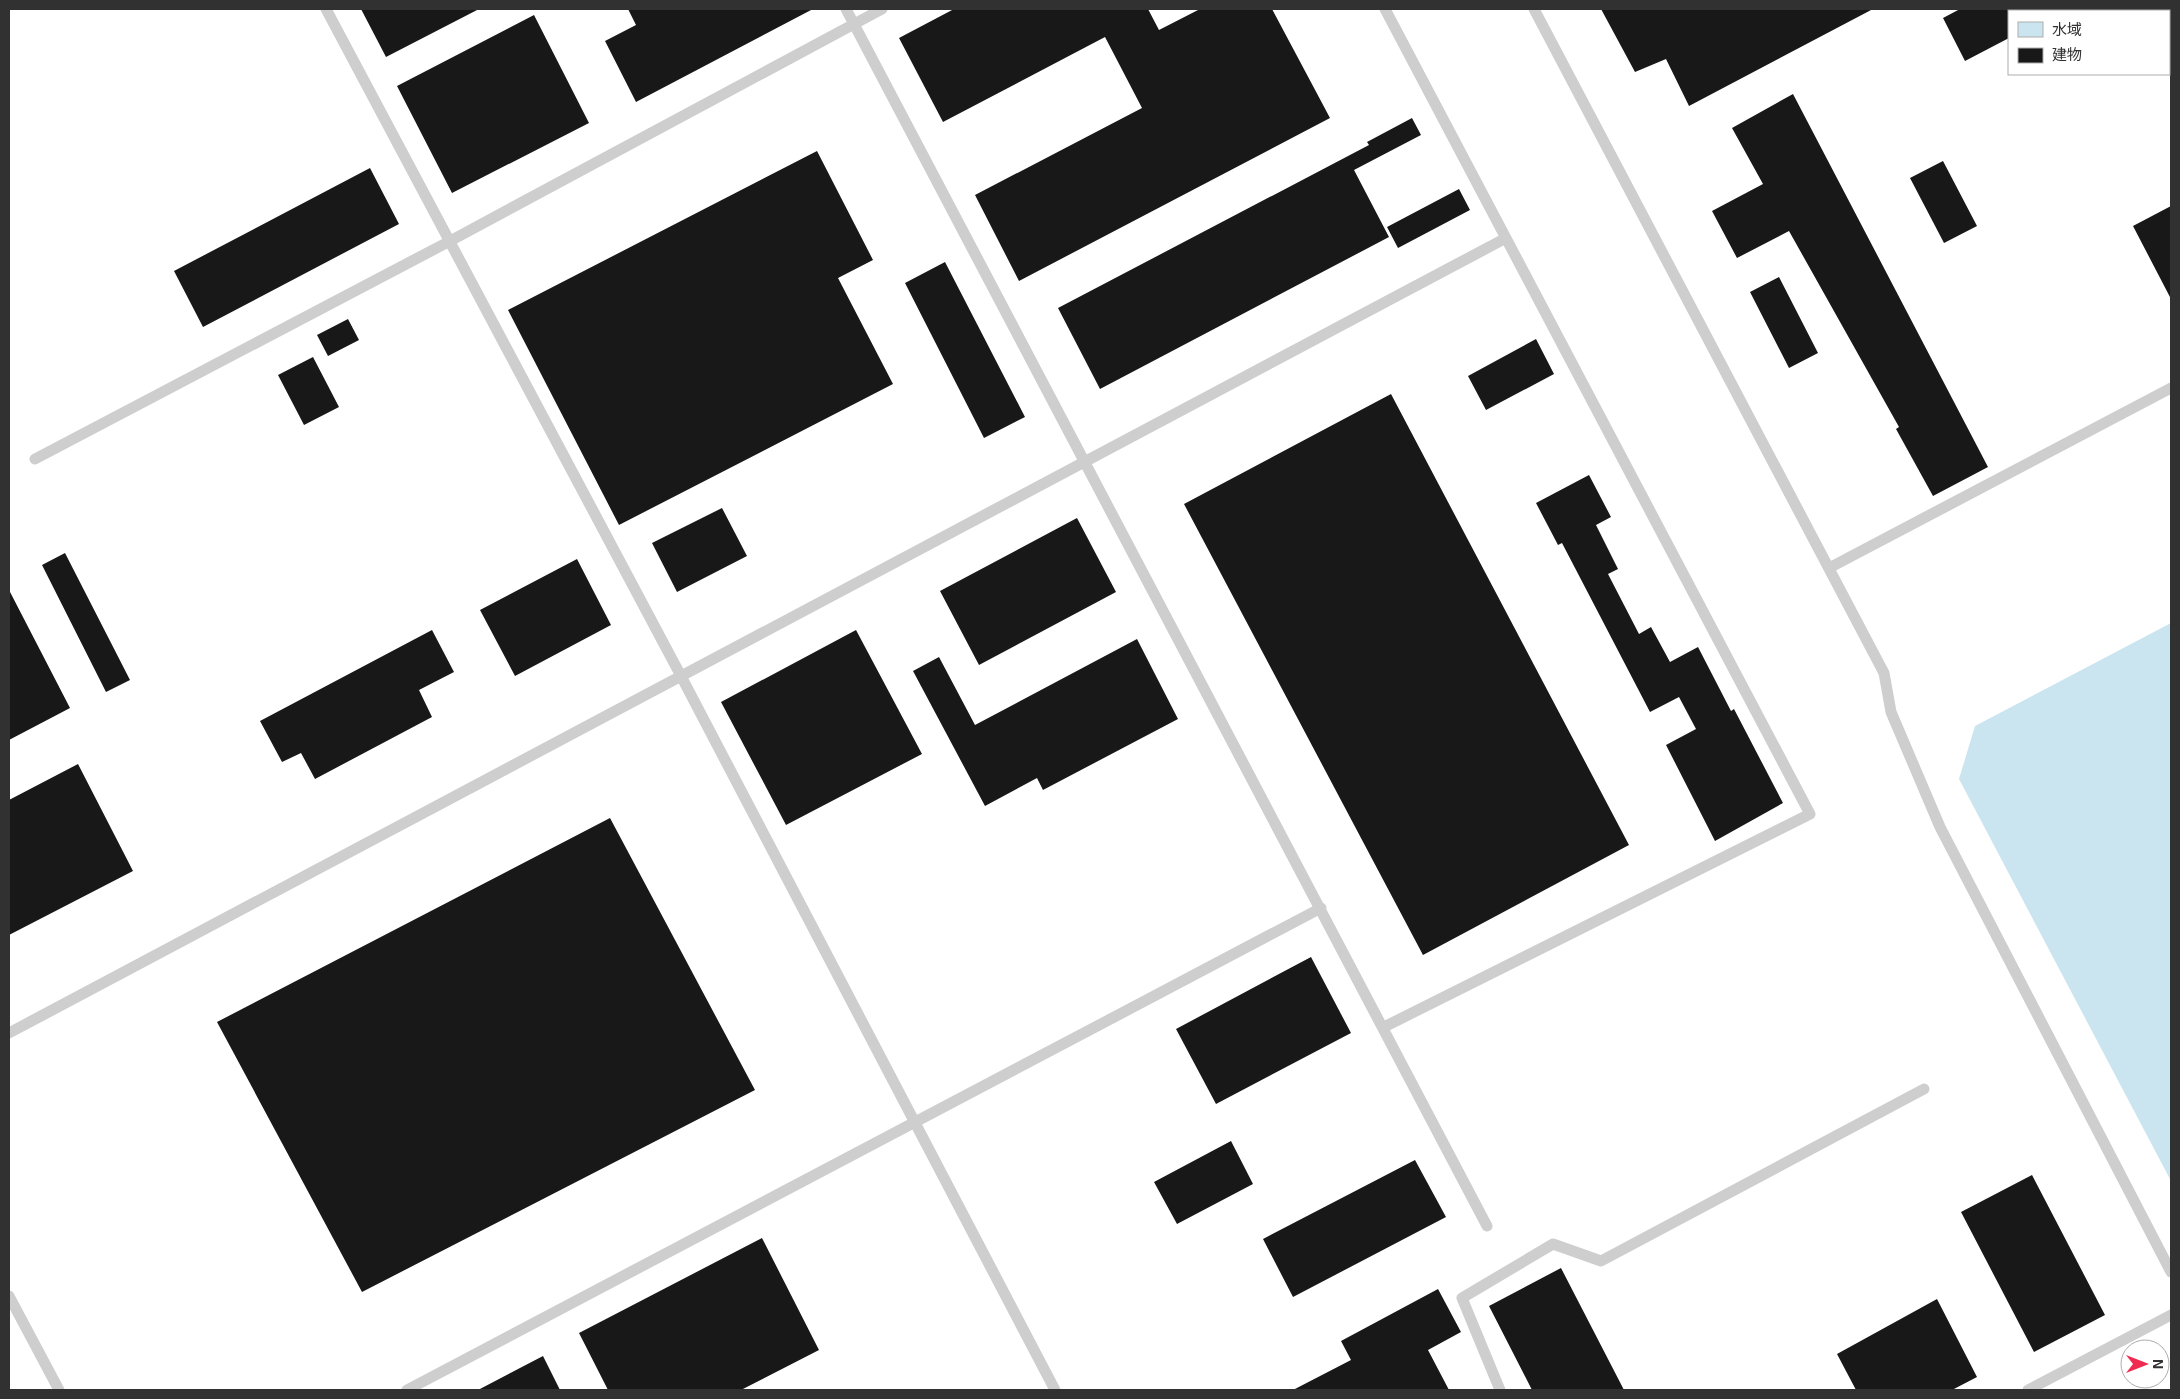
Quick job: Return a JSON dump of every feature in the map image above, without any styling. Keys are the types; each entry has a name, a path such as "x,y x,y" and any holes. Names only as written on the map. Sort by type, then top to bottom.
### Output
{"lane":[{"path":"326,9 681,676 1055,1390"},
{"path":"846,9 1384,1027 1487,1226"},
{"path":"35,459 450,241 882,9"},
{"path":"1384,1027 1810,814 1385,9"},
{"path":"1534,9 1884,674 1891,712 1940,827 2171,1272"},
{"path":"9,1033 1506,238"},
{"path":"1829,568 2171,388"},
{"path":"407,1390 1321,908"},
{"path":"1500,1390 1462,1298 1553,1244 1601,1261 1924,1089"},
{"path":"9,1296 59,1390"},
{"path":"2028,1390 2171,1315"}],"water":[{"path":"2171,623 2171,1181 1959,779 1975,726"}],"building":[{"path":"361,9 479,9 386,57"},
{"path":"628,9 813,9 636,102 605,41 636,25"},
{"path":"954,9 1148,9 1159,30 1200,9 1272,9 1330,118 1019,281 975,195 1142,108 1105,37 943,122 899,38"},
{"path":"1601,9 1873,9 1689,106 1666,59 1635,72"},
{"path":"1960,9 2009,9 2008,39 1965,61 1943,18"},
{"path":"534,15 589,123 452,193 397,86"},
{"path":"1793,94 1988,467 1933,496 1896,429 1899,427 1789,231 1737,258 1712,211 1763,184 1732,128"},
{"path":"1412,118 1421,135 1354,170 1389,237 1100,389 1058,308 1369,145 1367,142"},
{"path":"817,151 873,260 838,278 893,384 619,525 508,310"},
{"path":"1943,161 1977,226 1944,243 1910,178"},
{"path":"370,168 399,224 203,327 174,271"},
{"path":"1459,189 1470,210 1398,248 1387,227"},
{"path":"2171,206 2171,299 2133,226"},
{"path":"945,262 1025,417 984,438 905,283"},
{"path":"1779,277 1818,353 1789,368 1750,292"},
{"path":"348,319 359,340 328,356 317,335"},
{"path":"1536,339 1554,374 1486,410 1468,376"},
{"path":"313,357 339,407 304,425 278,375"},
{"path":"1391,394 1629,845 1423,955 1184,504"},
{"path":"1589,475 1611,517 1596,525 1618,569 1608,574 1639,634 1651,627 1670,662 1698,647 1731,711 1734,709 1783,803 1715,841 1666,745 1696,729 1679,697 1650,712 1562,543 1558,545 1536,503"},
{"path":"722,508 747,556 677,592 652,543"},
{"path":"1077,518 1116,592 979,665 940,591"},
{"path":"65,553 130,680 106,692 42,565"},
{"path":"577,559 611,625 515,676 480,610"},
{"path":"9,590 70,708 9,740"},
{"path":"432,630 454,672 419,690 432,717 315,779 301,753 282,762 260,721"},
{"path":"856,630 922,754 786,825 721,702"},
{"path":"1137,639 1178,719 1043,790 1037,778 985,806 913,671 939,657 975,725"},
{"path":"78,764 133,871 9,935 9,800"},
{"path":"610,818 755,1090 362,1292 217,1022"},
{"path":"1311,957 1351,1033 1216,1104 1176,1029"},
{"path":"1231,1141 1253,1184 1177,1224 1154,1182"},
{"path":"1415,1160 1446,1217 1293,1297 1263,1239"},
{"path":"2032,1175 2105,1315 2034,1352 1961,1212"},
{"path":"762,1238 819,1350 741,1390 608,1390 579,1333"},
{"path":"1561,1268 1624,1390 1532,1390 1489,1306"},
{"path":"1438,1289 1461,1332 1428,1350 1449,1390 1293,1390 1351,1360 1341,1341"},
{"path":"1937,1299 1977,1377 1952,1390 1856,1390 1837,1354"},
{"path":"543,1356 560,1390 478,1390"}]}
